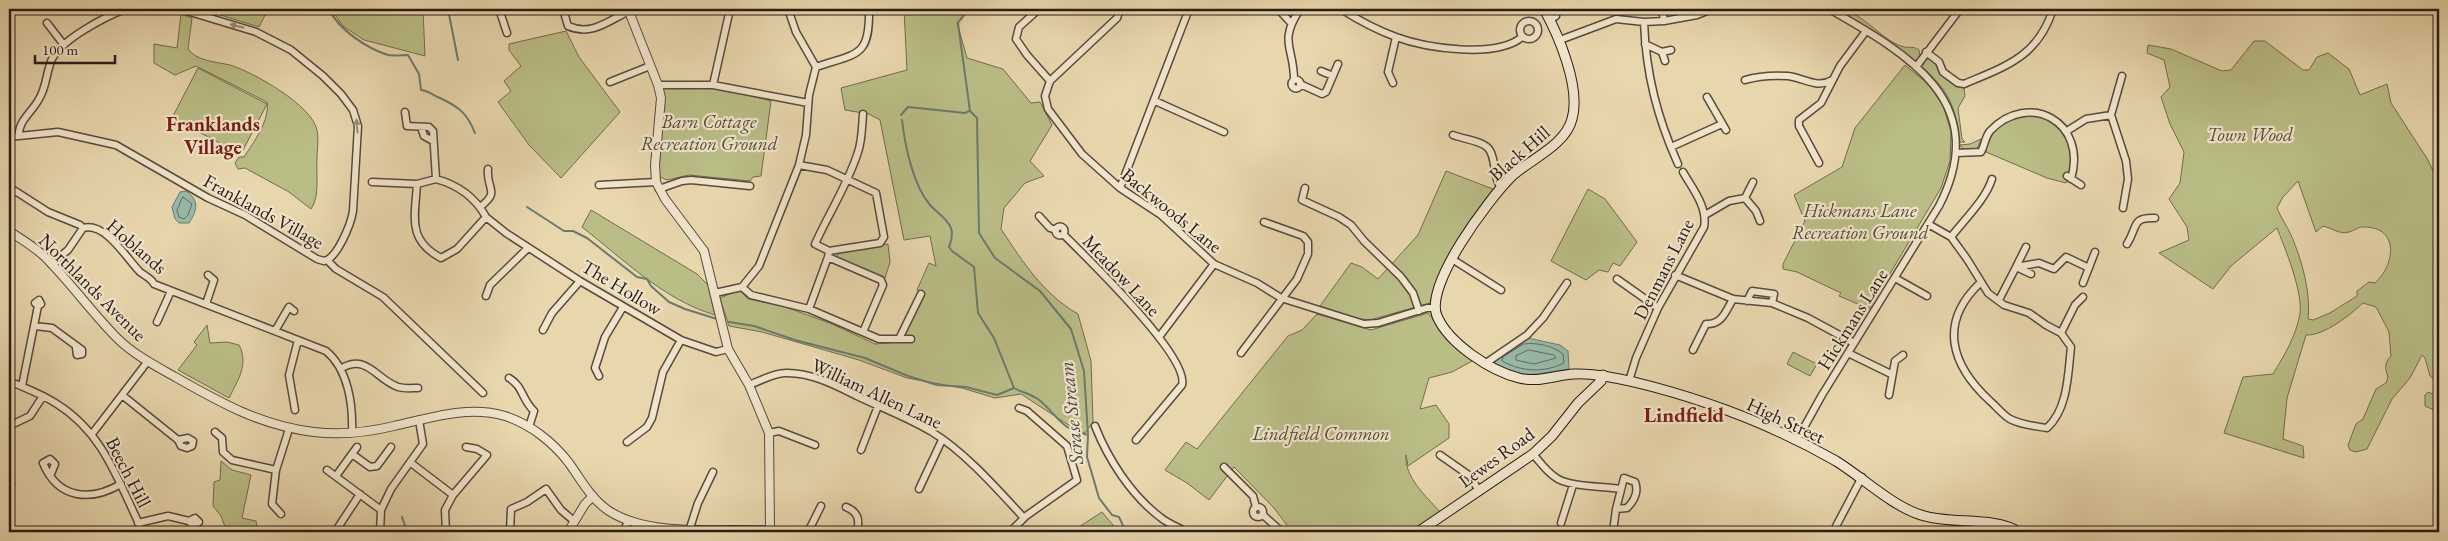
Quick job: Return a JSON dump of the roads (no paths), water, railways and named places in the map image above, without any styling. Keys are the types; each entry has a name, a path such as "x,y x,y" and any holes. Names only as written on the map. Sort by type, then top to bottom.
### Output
{"main road":[{"name":"Black Hill","path":"1435,308 1440,282 1452,259 1501,188 1523,167 1562,138 1570,125 1574,101 1560,40 1544,9"},
{"name":"High Street","path":"1435,308 1441,323 1450,336 1471,354 1520,378 1544,380 1574,374 1603,375 1712,405 1797,440 1862,477 1894,501 1918,515 1944,521 1992,524 2019,532"},
{"name":"Lewes Road","path":"1418,532 1533,454 1552,436 1578,403 1602,380 1603,375"}],"street":[{"path":"18,135 20,126 42,94 52,58 64,44 125,9"},
{"name":"Franklands Village","path":"180,9 256,32 298,55 324,76 349,104 358,122 359,179 350,224 335,254 328,261"},
{"path":"500,9 507,33"},
{"path":"563,9 568,26 579,31 588,31 628,10 658,85 661,98 655,165 658,185 704,251 728,349 749,385 769,433 770,530"},
{"path":"713,85 730,9"},
{"path":"715,293 742,287 759,266 799,165 806,135 808,102 816,67 796,32 788,9"},
{"path":"816,67 854,55 860,50 866,43 870,32 869,9"},
{"path":"1039,9 1019,27 1016,39 1027,55 1050,81 1117,18 1120,9"},
{"path":"1120,188 1189,9"},
{"path":"1278,9 1291,23"},
{"path":"1300,9 1291,23 1287,45 1297,82 1322,94 1326,92 1338,64"},
{"path":"1341,9 1356,19 1396,37 1431,46 1472,50 1513,43 1522,36"},
{"path":"1550,20 1556,16 1555,9"},
{"path":"1662,9 1664,20"},
{"path":"1560,40 1616,19 1644,22 1664,20 1697,15 1712,9"},
{"name":"Hickmans Lane","path":"1797,440 1854,343 1928,224 1948,185 1956,153 1954,125 1948,105 1936,86 1916,67 1866,31 1828,9"},
{"path":"1916,67 1960,9"},
{"path":"1926,52 1939,62 1943,72 1958,83 1964,84 2020,59 2043,32 2054,9"},
{"path":"1644,22 1645,44 1654,100 1663,130 1678,164"},
{"path":"47,23 64,44"},
{"path":"1819,163 1798,122 1816,108 1847,55 1866,31"},
{"path":"1394,83 1388,72 1396,37"},
{"path":"1645,44 1662,52 1670,50"},
{"path":"1662,52 1664,61"},
{"path":"610,82 650,66"},
{"path":"1322,71 1333,76"},
{"path":"1745,80 1765,76 1787,76 1819,85 1832,80"},
{"path":"2122,76 2111,115 2126,161 2128,179 2123,208"},
{"name":"Backwoods Lane","path":"1050,81 1046,89 1045,104 1082,154 1120,188 1161,215 1214,264 1257,283 1282,298 1364,324 1378,324 1435,308"},
{"path":"658,85 713,85 772,98 808,102"},
{"path":"1819,85 1824,97"},
{"path":"1671,147 1724,127 1707,97"},
{"path":"1155,101 1224,132"},
{"path":"405,112 407,126 429,127 433,131 436,179"},
{"path":"863,114 859,151 815,244 829,254 882,280 883,285 863,332"},
{"path":"1956,153 1979,153 1994,127 2011,117 2022,114 2042,114 2052,118 2067,131 2075,152 2069,178 2081,185"},
{"path":"2067,131 2086,119 2111,115"},
{"name":"Franklands Village","path":"9,136 58,132 116,145 208,198 245,215 317,259 328,261 331,266 390,303 483,393"},
{"path":"1453,135 1485,146 1489,150 1495,176 1501,188"},
{"path":"799,165 827,170 876,193 884,237 880,243 829,254"},
{"path":"480,207 491,199 493,195 488,170"},
{"name":"Denmans Lane","path":"1628,381 1658,308 1675,275 1701,235 1705,215 1683,172"},
{"path":"372,182 417,184 436,179 460,188 480,207 486,217 457,249 441,258 429,251 420,241 415,231 417,184"},
{"path":"1950,237 1979,200 1988,194 1992,179"},
{"path":"599,185 658,185 692,180 750,186"},
{"path":"1745,198 1752,182"},
{"name":"Hoblands","path":"9,187 48,212 83,228 91,228 100,232 124,252 141,273 154,284 326,351 342,368"},
{"path":"1304,188 1302,199 1351,225 1364,241 1401,277 1413,293 1419,311"},
{"path":"1705,215 1729,201 1745,198"},
{"path":"1745,198 1756,211 1760,221"},
{"name":"Meadow Lane","path":"1039,216 1050,228 1056,230 1058,227 1062,227 1064,234 1116,287 1159,337 1183,374 1183,382 1136,440"},
{"name":"The Hollow","path":"486,217 506,234 528,248 623,307 681,340 716,352 728,349"},
{"path":"2127,244 2136,222 2143,217 2155,218"},
{"path":"1241,353 1297,278 1308,254 1308,242 1303,236 1268,221"},
{"path":"1928,224 1950,237 1967,258 1980,284 1988,294 1999,300 2004,306 2029,313 2046,325 2061,332 2071,347 2067,386 2057,419 2047,428 2030,426 2009,418 1978,390 1955,355 1953,334 1957,314 1971,292 1980,284"},
{"name":"Hoblands","path":"51,264 68,250 83,228"},
{"name":"Northlands Avenue","path":"9,231 45,257 118,338 148,361 234,410 259,421 290,429 316,432 352,432 385,428 469,412 486,412 506,416 527,426 553,444 593,496 611,512 637,524 689,531 770,530 790,532"},
{"path":"1999,300 2026,247"},
{"path":"486,296 490,285 528,248"},
{"path":"2083,283 2095,252"},
{"path":"809,309 829,254"},
{"path":"2016,267 2039,263 2054,269 2066,257 2089,268"},
{"path":"1452,259 1502,290"},
{"name":"Meadow Lane","path":"1159,337 1214,264"},
{"path":"2016,267 2031,274"},
{"path":"206,304 214,280 208,275"},
{"path":"1675,275 1732,299 1772,303 1808,318 1854,343"},
{"path":"1895,278 1927,296"},
{"path":"1617,279 1658,308"},
{"path":"543,330 552,313 580,280"},
{"path":"1486,363 1527,335 1543,318 1567,283"},
{"path":"742,287 751,295 809,309 879,339 911,339"},
{"name":"Hoblands","path":"157,322 171,291"},
{"path":"1748,301 1752,291 1766,291 1774,294 1772,303"},
{"path":"900,339 921,294"},
{"path":"2061,332 2075,305 2083,297"},
{"path":"1692,350 1706,324 1712,324 1721,320 1732,299"},
{"path":"22,386 38,306"},
{"path":"275,331 289,307 294,310"},
{"path":"599,376 595,368 605,337 623,307"},
{"path":"35,326 52,328 68,338 76,348"},
{"path":"295,410 289,375 298,340"},
{"path":"627,442 648,427 663,372 681,340"},
{"path":"1848,353 1891,374"},
{"path":"1889,395 1892,383 1891,374 1895,361 1903,355"},
{"path":"92,434 148,361"},
{"path":"352,432 348,394 342,368 351,363 360,364 399,387 418,388"},
{"name":"William Allen Lane","path":"749,385 782,372 799,373 834,385 932,432 990,481 1024,518"},
{"path":"509,378 518,385 526,405 534,412 527,426"},
{"name":"Beech Hill","path":"9,381 43,396 73,415 92,434 107,455 143,532"},
{"path":"122,395 178,440"},
{"path":"9,426 30,416 43,396"},
{"path":"861,450 878,406"},
{"path":"1010,532 1024,518 1077,480 1072,459 1066,446 1027,410 1019,408"},
{"path":"380,532 381,510 391,489 423,444 419,420"},
{"path":"1094,426 1113,463 1144,503 1160,517 1187,532"},
{"path":"281,514 272,504 276,470 290,429"},
{"path":"769,433 779,431 815,445"},
{"path":"215,432 222,438 223,452 232,460 276,470"},
{"path":"919,489 942,440"},
{"path":"336,476 357,447"},
{"path":"352,454 370,467 378,466 391,447"},
{"path":"446,532 445,510 453,494 487,455 477,449 466,447"},
{"path":"1533,454 1556,479 1573,485 1597,485 1620,490"},
{"path":"1441,458 1460,466 1470,476 1479,490"},
{"path":"410,462 453,494"},
{"path":"1224,467 1253,496 1256,507 1262,509 1262,515 1282,532"},
{"path":"327,470 381,510"},
{"path":"689,531 698,504 713,472"},
{"path":"51,474 63,490 80,495 103,492 121,484"},
{"path":"1832,532 1862,477"},
{"path":"1613,532 1616,509 1624,478 1635,482 1637,488 1633,502 1627,508 1616,509"},
{"path":"1561,522 1573,485"},
{"path":"510,532 511,509 527,502 546,489 561,510 574,520"},
{"path":"335,532 360,494"},
{"path":"568,532 574,520 593,496"},
{"path":"808,532 821,506"},
{"path":"846,507 854,510 858,518 857,532"},
{"path":"138,523 168,516 189,521"},
{"path":"624,532 628,520"}],"water":[{"path":"186,191 194,198 196,206 189,223 179,223 175,219 172,207 180,192"},
{"path":"1528,338 1560,345 1568,351 1569,369 1538,374 1521,374 1503,368 1492,361 1523,339"}],"waterway":[{"path":"329,9 339,24 362,43 388,55 408,55 419,74 421,90 431,93 457,108 469,120 475,133"},
{"path":"448,9 458,60"},
{"path":"969,9 958,23 970,111"},
{"path":"901,115 908,107 965,113 969,111"},
{"name":"Scrase Stream","path":"970,111 977,118 979,233 995,258 1040,291 1071,329 1084,371 1088,435 1087,457 1099,498 1112,515 1119,517 1126,532"},
{"path":"902,120 914,176 924,197 951,228 952,238 949,247 974,267 978,313 994,338 1014,388 1038,399 1071,429 1088,435"},
{"path":"527,207 564,231 573,231 587,238 637,277 647,279 651,286 669,302 717,319"},
{"path":"729,322 754,326 795,340 865,358 908,376 937,385 966,387 997,395 1014,388"},
{"path":"402,517 407,532"}],"district":[{"name":"Franklands Village","path":"213,136"},
{"name":"Lindfield","path":"1684,415"}],"park label":[{"name":"Barn Cottage Recreation Ground","path":"709,132"},
{"name":"Town Wood","path":"2250,134"},
{"name":"Hickmans Lane Recreation Ground","path":"1860,221"},
{"name":"Lindfield Common","path":"1321,433"}]}
